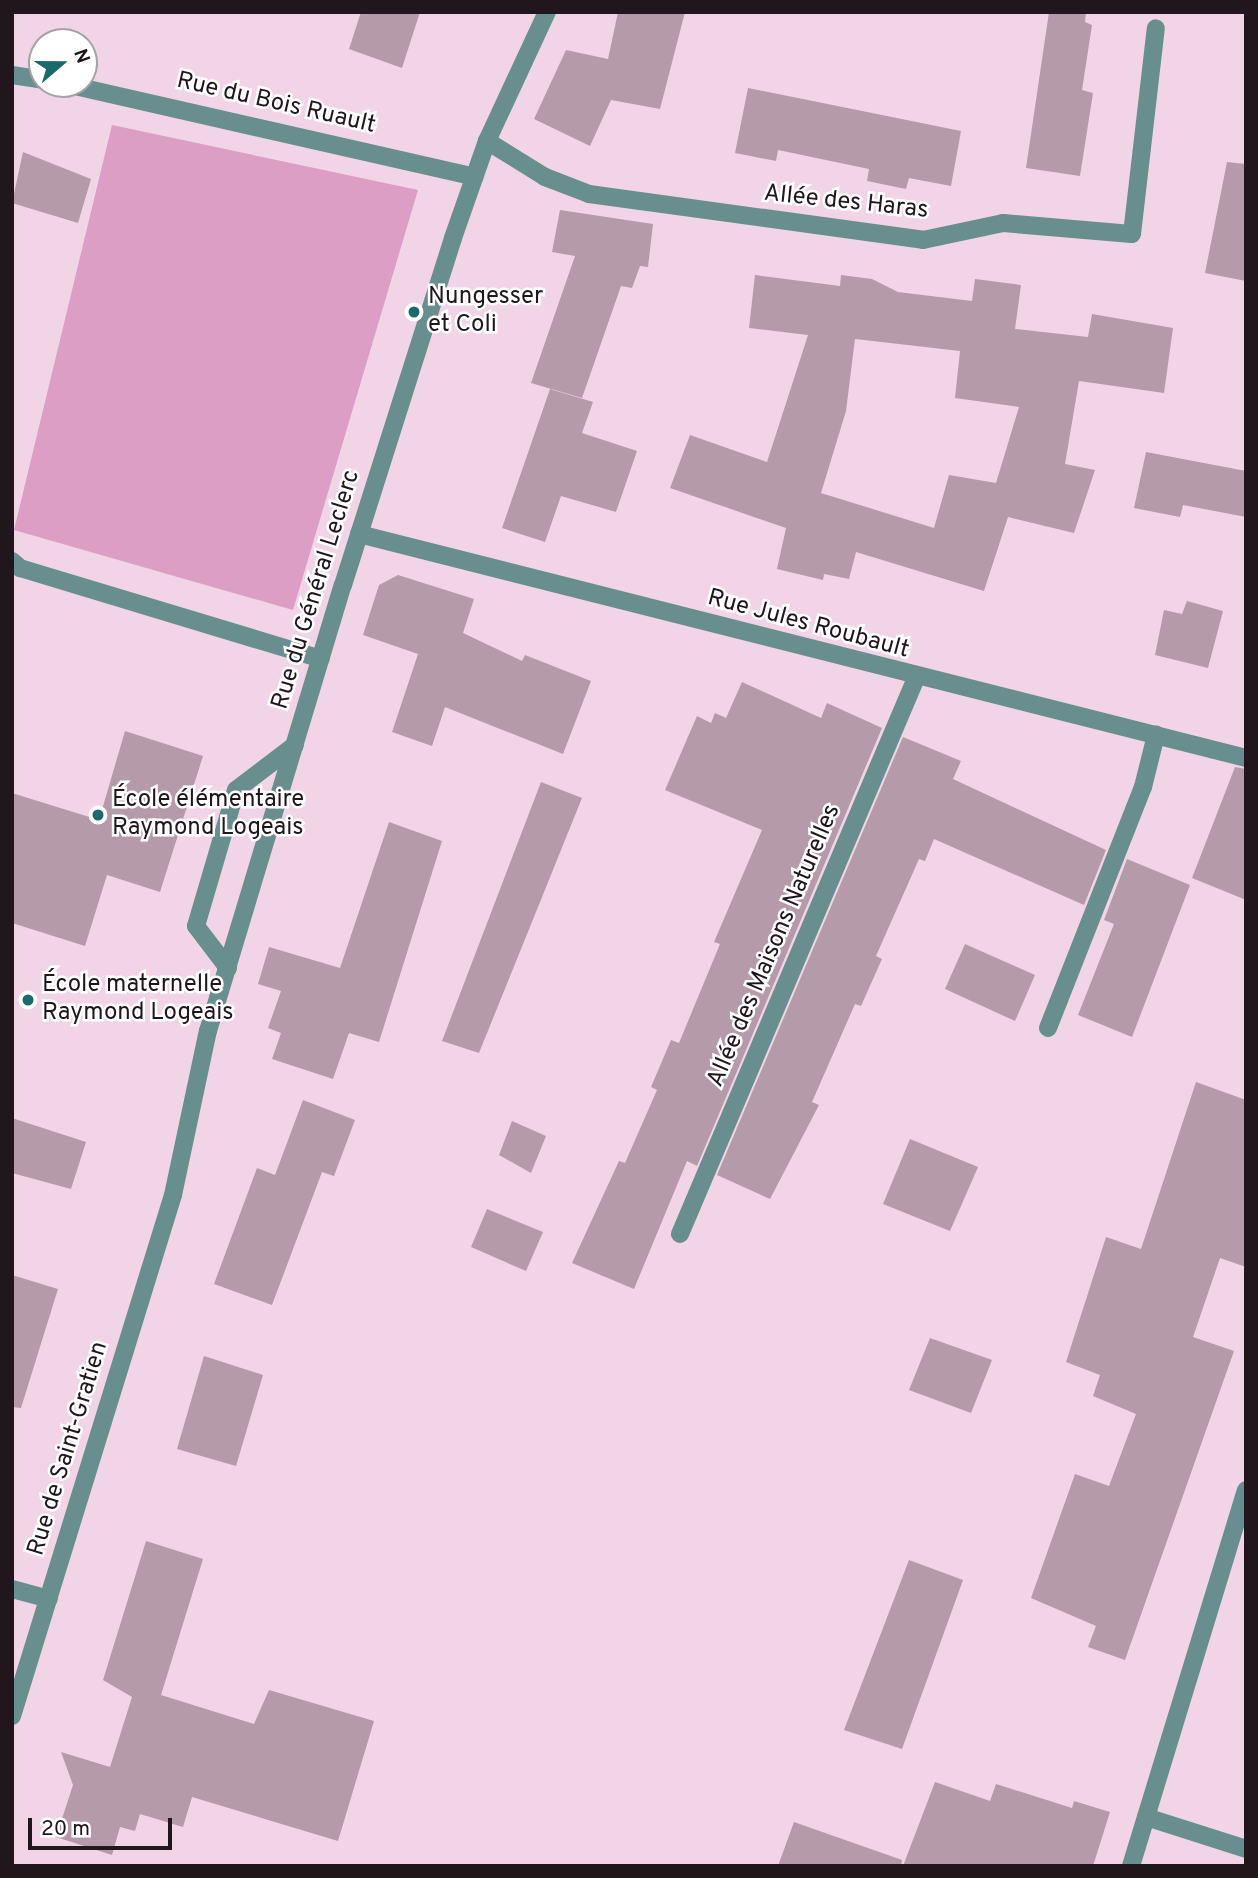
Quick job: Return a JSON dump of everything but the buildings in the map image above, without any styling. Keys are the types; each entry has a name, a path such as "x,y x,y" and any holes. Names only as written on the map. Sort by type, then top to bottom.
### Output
{"street":[{"name":"Rue du Général Leclerc","path":"173,1195 228,968 359,534 487,141 547,12"},
{"name":"Allée des Haras","path":"487,141 544,177 616,198 923,240 1003,223 1132,234 1156,29"},
{"name":"Rue du Bois Ruault","path":"98,91 475,177"},
{"name":"Rue Jules Roubault","path":"359,534 916,678 1246,758"},
{"path":"12,561 20,568 321,659"},
{"name":"Allée des Maisons Naturelles","path":"680,1234 916,678"},
{"path":"1048,1028 1143,787 1156,735"},
{"path":"228,968 196,926 236,790 295,745"},
{"name":"Rue de Saint-Gratien","path":"12,1716 173,1195"},
{"path":"1131,1866 1246,1490"},
{"path":"12,1590 49,1598"},
{"path":"1146,1817 1246,1849"}],"shaded area":[{"path":"112,125 418,190 293,610 14,530"}],"place":[{"name":"Nungesser et Coli","path":"414,312"},
{"name":"École élémentaire Raymond Logeais","path":"98,815"},
{"name":"École maternelle Raymond Logeais","path":"28,1000"}]}
